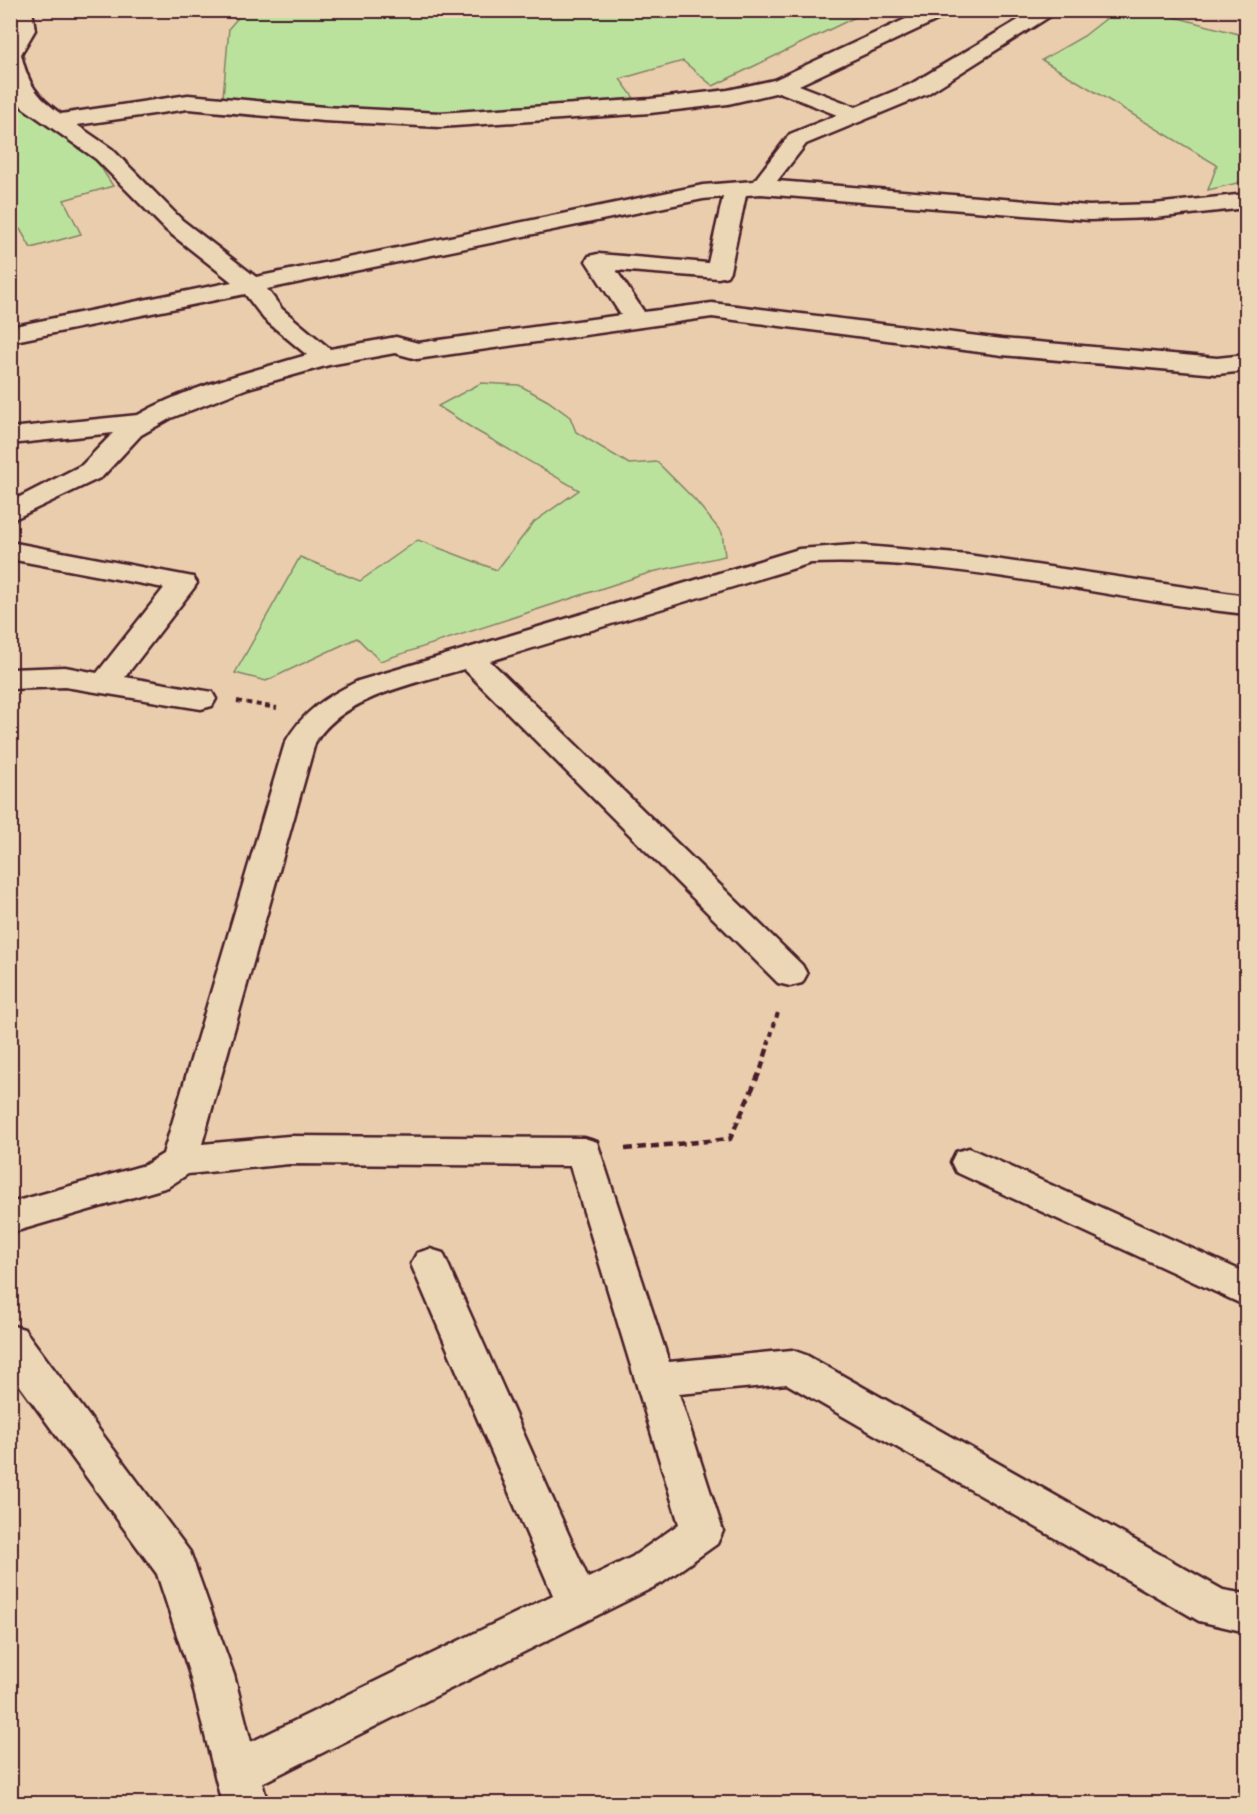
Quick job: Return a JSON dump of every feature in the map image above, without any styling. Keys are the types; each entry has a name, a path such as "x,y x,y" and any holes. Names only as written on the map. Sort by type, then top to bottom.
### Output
{"street":[{"path":"22,10 25,30 11,55 13,70 30,102 104,153 174,225 250,284 273,314 325,358"},
{"path":"57,121 188,102 324,114 440,120 650,106 728,97 781,85 943,10"},
{"path":"761,187 798,139 919,89 1050,10"},
{"path":"781,85 857,115"},
{"path":"10,335 647,201 736,189 761,187 1089,213 1166,210 1246,201"},
{"path":"638,322 598,261 718,271 736,189"},
{"path":"10,513 92,471 132,429 162,412 239,383 325,358 396,345 417,351 671,318 712,310 1002,346 1217,366 1246,363"},
{"path":"10,436 144,422"},
{"path":"10,550 183,583 104,684"},
{"path":"10,1218 155,1177 169,1170 179,1161 297,754 307,729 326,710 369,688 809,555 854,553 968,564 1246,605"},
{"path":"470,658 790,974"},
{"path":"10,679 65,677 201,699"},
{"path":"10,1341 175,1564 212,1675 241,1788 578,1604 647,1570 702,1531 584,1152 289,1150 179,1161"},
{"path":"969,1162 1246,1290"},
{"path":"430,1264 578,1604"},
{"path":"655,1380 792,1367 1214,1607 1246,1613"}],"path":[{"path":"584,1152 730,1139 761,1070 790,974"}],"green space":[{"path":"244,11 868,11 713,86 683,61 620,79 634,98 439,114 223,97 229,28"},
{"path":"1116,11 1152,11 1246,36 1246,181 1208,190 1217,165 1042,60 1084,36"},
{"path":"10,86 20,103 93,155 113,186 64,200 81,234 31,248 20,229 11,231"},
{"path":"481,383 519,385 548,401 570,417 576,432 629,464 657,462 695,500 722,533 725,556 652,572 380,661 357,638 266,681 235,673 300,557 360,581 418,540 497,570 534,522 579,490 438,406"}]}
